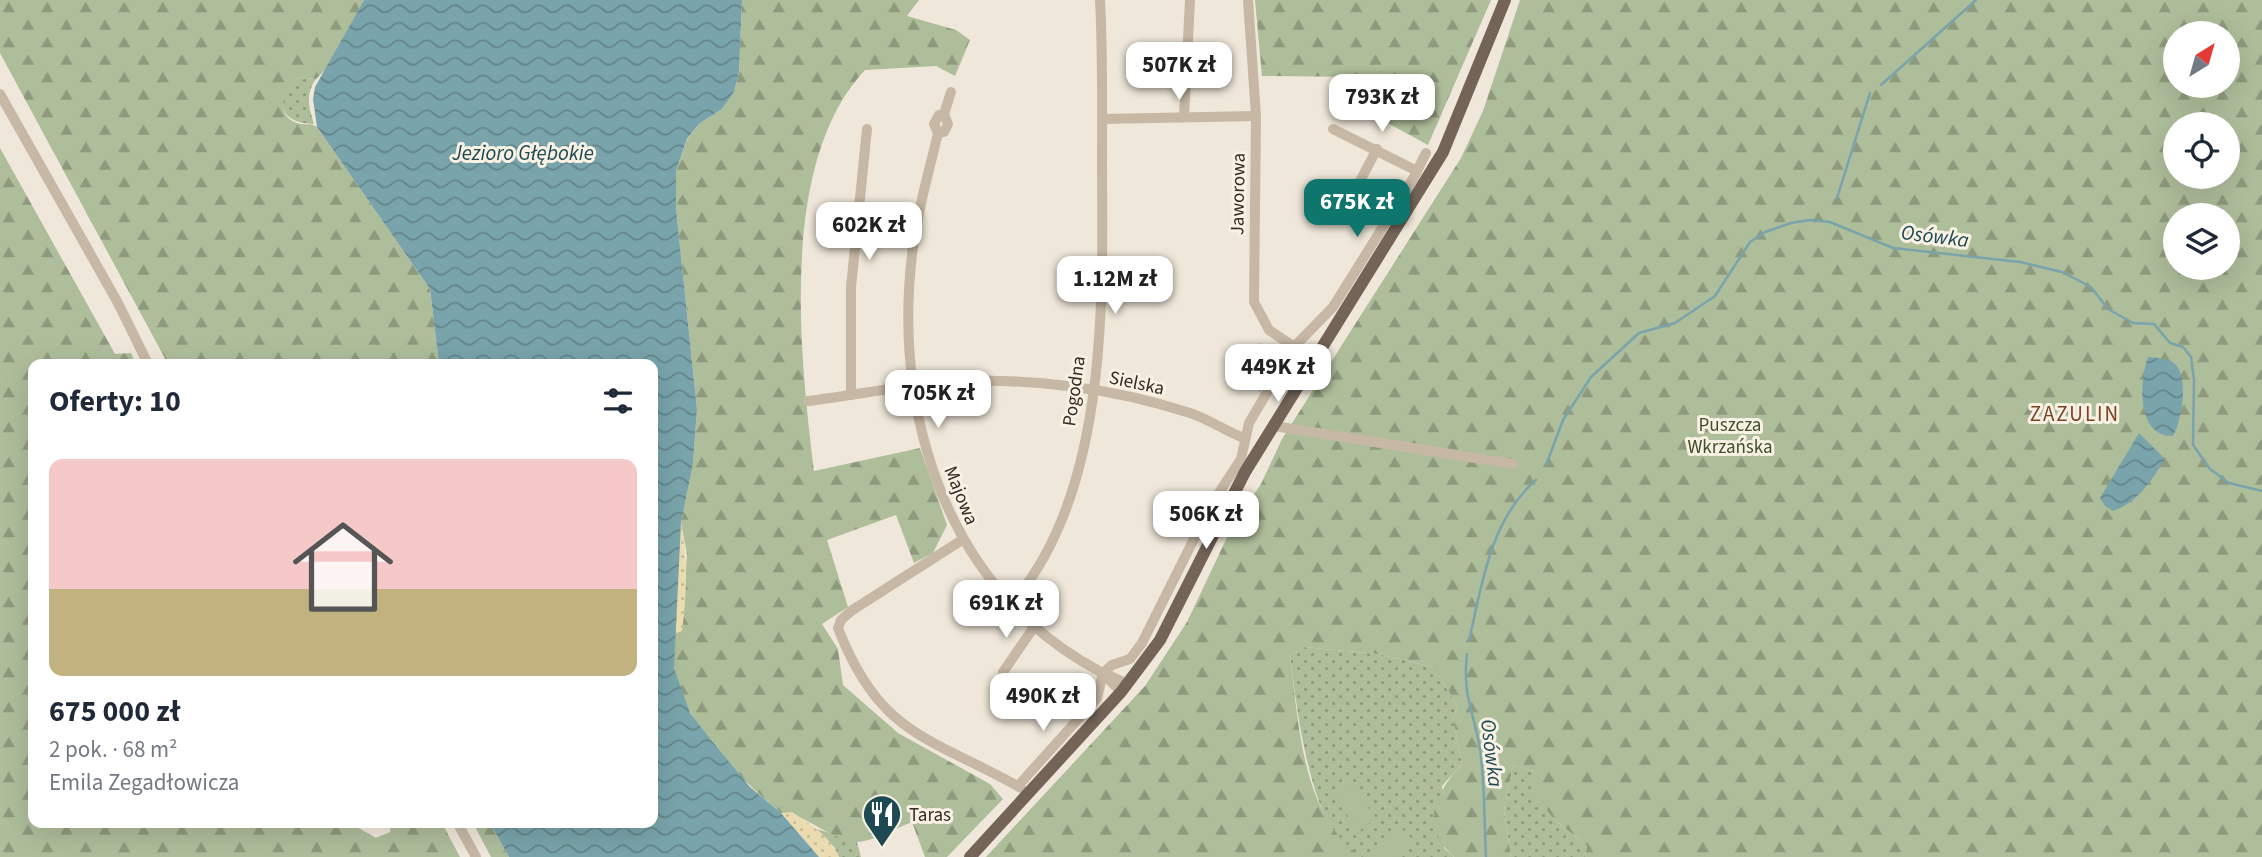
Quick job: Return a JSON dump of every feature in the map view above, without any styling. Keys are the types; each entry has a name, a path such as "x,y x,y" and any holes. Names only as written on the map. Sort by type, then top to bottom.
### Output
{"main road":[{"path":"970,857 1023,790 1124,689 1165,632 1231,499 1443,152 1505,0"}],"street":[{"name":"Pogodna","path":"1012,603 1042,559 1060,519 1082,446 1093,391 1101,288 1100,0"},
{"path":"1184,117 1190,0"},
{"name":"Jaworowa","path":"1248,0 1256,116 1254,302 1269,330 1315,361"},
{"name":"Majowa","path":"951,92 944,114 948,124 944,132 938,133 924,186 913,249 908,312 914,385 929,459 961,540 1012,603 1034,626 1102,673 1112,675 1124,689"},
{"path":"0,94 118,303 146,359"},
{"path":"1102,119 1256,116"},
{"path":"851,395 851,287 867,129"},
{"path":"1333,129 1417,171"},
{"path":"1352,196 1377,149"},
{"path":"1023,790 1097,698 1102,673 1108,667 1130,659 1142,643 1211,505 1241,459 1249,423 1293,348 1328,315 1426,153"},
{"name":"Sielska","path":"808,401 914,385 1007,381 1093,391 1187,412 1244,438"},
{"path":"1274,426 1513,464"},
{"name":"Majowa","path":"961,540 851,611 841,620 838,628 858,673 884,706 926,741 1023,790"},
{"path":"1003,672 1034,626"},
{"path":"460,828 476,857"}],"green space":[{"path":"0,0 364,0 325,70 316,79 298,77 285,96 284,110 292,121 317,127 430,289 438,359 165,359 0,53"},
{"path":"742,0 919,0 907,16 956,30 970,40 955,76 936,66 865,70 837,109 818,155 807,207 802,262 804,373 814,471 920,448 947,525 933,553 914,563 896,515 827,540 848,607 822,624 838,649 843,685 898,733 990,784 1003,799 947,857 925,857 912,822 859,842 839,838 799,817 781,813 748,784 700,728 679,688 673,663 674,634 682,630 687,554 681,523 693,464 697,409 676,208 676,171 687,140 700,123 722,109 734,92 739,72"},
{"path":"1255,0 1491,0 1428,145 1362,109 1363,77 1262,76"},
{"name":"Puszcza Wkrzańska","path":"1520,0 2262,0 2262,857 1585,857 1587,846 1554,819 1533,793 1536,772 1513,765 1504,810 1511,857 1454,857 1443,845 1434,821 1438,798 1462,764 1453,719 1458,706 1433,667 1378,654 1303,647 1290,656 1306,766 1326,817 1341,839 1361,857 986,857 1145,686 1187,622 1232,527 1261,484 1282,439 1461,158 1483,111"},
{"path":"298,77 316,79 309,95 314,124 293,119 284,109 285,94"},
{"path":"0,148 115,354 131,353 134,359 28,359 28,828 358,828 376,838 390,832 390,828 445,828 460,857 0,857"},
{"path":"1259,343 1280,358 1260,392 1253,385 1261,352 1257,353 1256,349"},
{"path":"1303,647 1378,654 1433,667 1458,706 1453,719 1462,764 1442,786 1444,848 1454,857 1362,857 1344,846 1330,826 1318,799 1302,735 1290,656"},
{"path":"1513,765 1536,772 1554,819 1587,846 1585,857 1511,857 1504,810"},
{"path":"1350,783 1376,818 1359,831 1333,795"},
{"path":"1397,824 1412,839 1395,857 1371,857 1368,854"},
{"path":"476,828 493,828 509,857 491,857"},
{"path":"817,829 857,842 861,857 839,857 835,848"}],"sand":[{"path":"681,523 686,563 685,604 682,631 674,634"},
{"path":"792,812 825,837 839,857 819,857 781,813"}],"water":[{"name":"Jezioro Głębokie","path":"364,0 742,0 739,72 734,92 722,109 700,123 687,139 676,171 676,208 697,409 693,464 681,523 674,668 690,713 750,787 781,813 819,857 509,857 493,828 658,828 658,359 438,359 430,289 317,127 313,99 315,87"},
{"path":"2148,357 2175,364 2182,379 2183,399 2173,436 2161,434 2147,418 2142,393"},
{"path":"2139,433 2165,459 2137,497 2113,511 2105,506 2100,498"}],"waterway":[{"path":"1881,85 1976,0"},
{"path":"1837,198 1870,93"},
{"name":"Osówka","path":"1546,465 1563,420 1591,377 1639,333 1675,323 1715,296 1750,242 1765,232 1810,220 1830,222 1893,248 2020,262 2062,272 2091,287 2108,309 2133,323 2154,324 2170,343 2183,347 2191,357 2194,380 2193,445 2210,469 2229,483 2262,491"},
{"name":"Osówka","path":"1469,641 1484,576 1498,533 1520,496 1536,480"},
{"name":"Osówka","path":"1467,654 1467,692 1482,762 1486,857"}],"place":[{"name":"Taras","path":"882,848"}],"district":[{"name":"ZAZULIN","path":"2075,414"}]}
